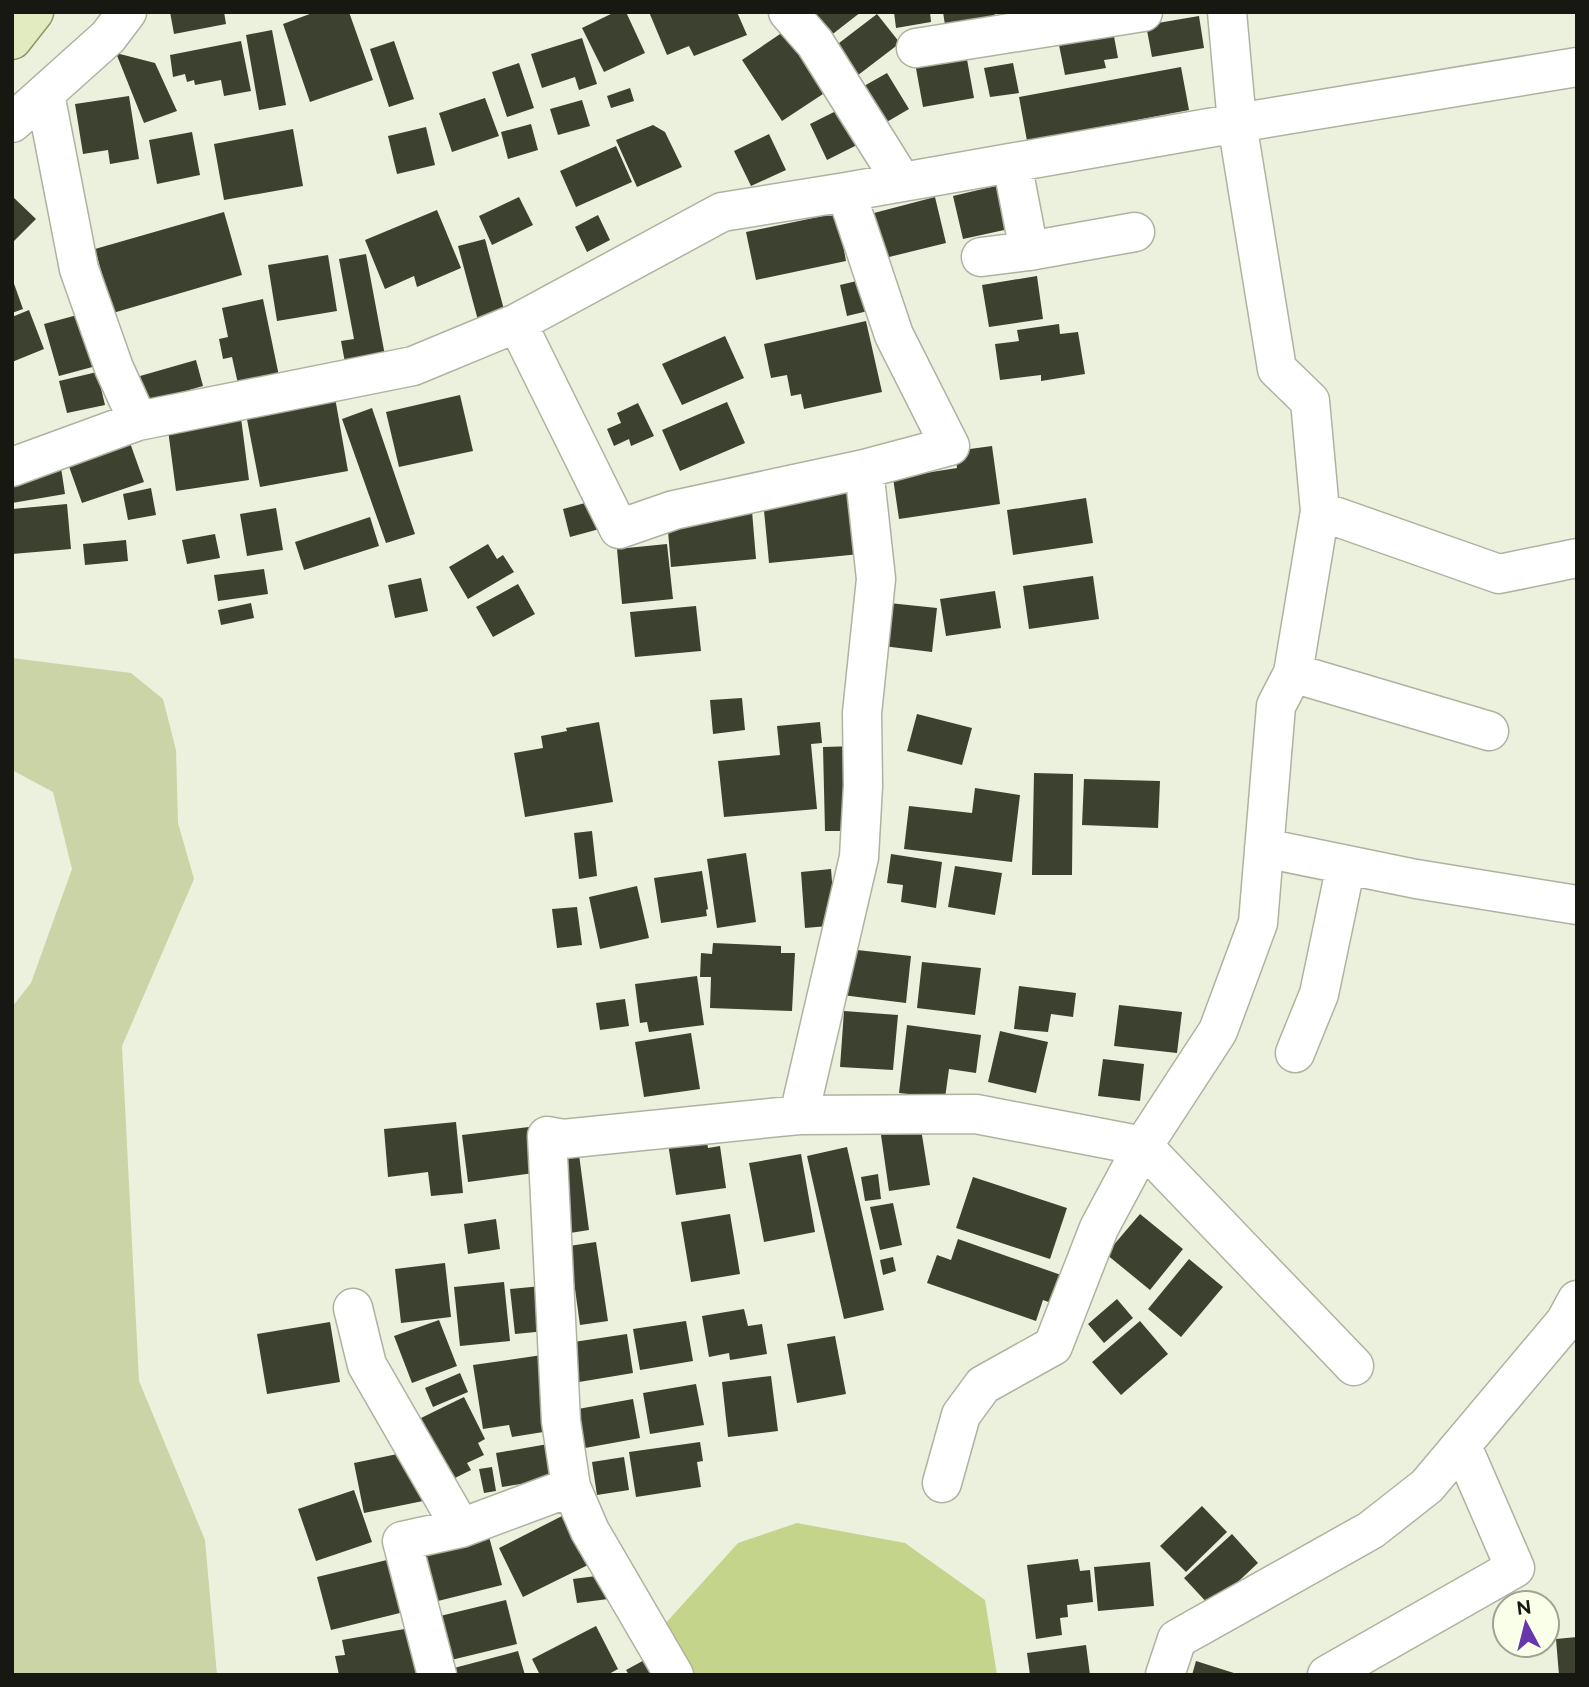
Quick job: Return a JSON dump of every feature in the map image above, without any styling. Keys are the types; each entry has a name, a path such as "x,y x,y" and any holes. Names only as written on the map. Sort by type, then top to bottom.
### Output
{"main road":[{"path":"12,40 34,12"}],"street":[{"path":"12,123 108,37 127,12"},
{"path":"788,12 815,43 902,182"},
{"path":"916,48 1143,12"},
{"path":"942,1483 961,1415 983,1385 1053,1346 1099,1228 1143,1146 1218,1031 1258,923 1276,706 1293,673 1320,511 1310,401 1277,369 1237,123 1227,12"},
{"path":"12,467 138,421 413,366 517,323 722,212 1577,67"},
{"path":"45,94 79,269 114,368 138,421"},
{"path":"1013,163 1029,251"},
{"path":"517,323 619,529 674,510 864,469 950,446 894,335 846,192"},
{"path":"981,257 1135,232"},
{"path":"799,1115 859,857 863,786 862,713 876,579 864,469"},
{"path":"1320,511 1499,574 1577,558"},
{"path":"1293,673 1489,731"},
{"path":"1264,848 1416,879 1577,905"},
{"path":"1295,1053 1319,994 1346,865"},
{"path":"674,1675 590,1531 571,1488 561,1421 548,1136 563,1139 799,1115 976,1114 1143,1146 1354,1366"},
{"path":"1165,1675 1177,1639 1371,1530 1427,1486 1565,1322 1577,1300"},
{"path":"353,1308 367,1365 461,1528"},
{"path":"1327,1675 1515,1568 1462,1446"},
{"path":"436,1675 402,1541 461,1528 571,1488"}],"shaded area":[{"path":"12,658 131,673 163,699 176,750 178,823 194,879 122,1046 139,1381 205,1540 217,1675 12,1675 12,1007 31,983 72,869 53,792 12,770"},
{"path":"797,1523 905,1543 985,1600 997,1675 693,1675 664,1625 738,1543"}],"building":[{"path":"170,12 224,12 226,24 174,34"},
{"path":"315,12 349,12 373,80 310,102 283,24"},
{"path":"615,12 626,12 645,53 604,72 582,28"},
{"path":"649,12 737,12 747,35 694,56 689,46 667,55"},
{"path":"804,12 861,12 825,40"},
{"path":"894,12 930,12 931,22 896,28"},
{"path":"943,12 994,12 995,16 945,25"},
{"path":"877,14 900,43 849,82 826,53"},
{"path":"1199,16 1204,48 1152,57 1146,25"},
{"path":"272,30 286,105 259,110 246,35"},
{"path":"786,30 826,92 782,121 742,60"},
{"path":"1113,31 1118,58 1104,60 1106,68 1065,75 1058,40"},
{"path":"582,38 597,84 579,90 575,77 542,88 531,54"},
{"path":"241,41 251,91 224,96 221,80 195,85 194,80 187,82 185,74 173,77 170,55"},
{"path":"394,41 414,99 389,107 370,49"},
{"path":"116,53 155,63 177,111 144,123"},
{"path":"966,54 974,98 923,107 915,63"},
{"path":"519,63 534,108 507,117 492,72"},
{"path":"1013,63 1019,93 990,97 984,68"},
{"path":"1181,67 1189,110 1027,141 1019,97"},
{"path":"887,73 909,109 885,123 864,86"},
{"path":"630,88 634,101 611,108 607,96"},
{"path":"129,96 139,159 110,164 108,150 83,154 75,104"},
{"path":"485,98 499,136 452,152 439,113"},
{"path":"582,100 590,126 558,135 550,109"},
{"path":"850,104 867,140 827,160 810,124"},
{"path":"531,124 538,150 508,159 501,132"},
{"path":"653,125 665,132 682,167 637,187 616,140"},
{"path":"426,127 435,165 397,174 388,136"},
{"path":"293,129 303,186 224,200 214,144"},
{"path":"192,132 200,175 157,184 149,140"},
{"path":"769,134 786,170 751,186 734,151"},
{"path":"616,146 632,182 576,207 560,171"},
{"path":"1008,183 1018,227 963,239 953,196"},
{"path":"12,196 36,219 12,243"},
{"path":"519,197 533,225 492,245 479,216"},
{"path":"935,197 946,243 885,258 874,213"},
{"path":"437,210 461,268 417,287 414,276 385,289 365,240"},
{"path":"224,212 242,275 113,313 95,249"},
{"path":"837,213 846,261 756,280 746,232"},
{"path":"598,215 610,240 587,252 575,227"},
{"path":"485,239 506,317 479,324 458,246"},
{"path":"366,254 386,361 346,368 341,341 354,339 339,259"},
{"path":"328,255 337,311 277,321 268,265"},
{"path":"1037,276 1043,319 989,327 982,285"},
{"path":"12,278 23,309 12,313"},
{"path":"865,279 872,310 847,316 840,285"},
{"path":"263,299 279,376 238,384 232,357 223,359 219,339 228,337 222,308"},
{"path":"29,310 44,349 12,362 12,317"},
{"path":"81,314 96,366 59,376 44,324"},
{"path":"866,321 882,392 804,409 801,394 791,396 787,375 771,378 764,344"},
{"path":"1059,324 1060,334 1078,332 1085,374 1041,381 1041,375 1000,380 995,344 1019,341 1017,330"},
{"path":"725,336 744,378 682,405 662,364"},
{"path":"196,360 203,386 147,402 140,376"},
{"path":"97,372 105,405 67,413 59,381"},
{"path":"334,392 348,471 260,487 245,409"},
{"path":"460,395 473,451 399,467 386,412"},
{"path":"727,402 745,443 680,471 662,430"},
{"path":"638,403 654,436 631,446 629,439 614,446 607,429 621,423 617,413"},
{"path":"372,408 415,534 386,543 342,419"},
{"path":"241,418 249,480 176,491 168,430"},
{"path":"129,440 144,482 82,503 67,461"},
{"path":"992,446 1000,504 899,519 893,478 957,468 955,451"},
{"path":"60,461 65,494 12,503 12,478"},
{"path":"151,488 156,515 128,520 123,494"},
{"path":"854,491 860,554 769,563 763,500"},
{"path":"1086,498 1093,543 1013,555 1007,510"},
{"path":"596,500 603,528 570,537 563,509"},
{"path":"67,504 71,549 12,554 12,509"},
{"path":"276,508 283,550 247,556 240,514"},
{"path":"752,511 756,559 671,567 667,519"},
{"path":"370,517 379,546 304,570 295,542"},
{"path":"215,534 220,558 187,564 182,540"},
{"path":"126,540 128,561 85,565 83,544"},
{"path":"488,544 497,559 503,555 514,572 468,599 449,567"},
{"path":"667,544 673,599 622,604 617,549"},
{"path":"264,569 268,594 218,601 214,575"},
{"path":"1093,576 1099,619 1029,629 1023,586"},
{"path":"421,578 428,611 395,618 388,585"},
{"path":"518,584 535,614 493,637 476,607"},
{"path":"995,591 1001,628 946,636 940,599"},
{"path":"251,603 254,618 221,625 218,610"},
{"path":"889,603 937,608 932,652 883,646"},
{"path":"696,606 701,651 635,657 630,612"},
{"path":"742,698 745,730 713,734 710,700"},
{"path":"917,714 972,728 962,765 907,751"},
{"path":"599,722 613,802 525,817 514,753 543,748 541,736"},
{"path":"820,722 822,743 811,744 817,809 724,817 718,761 780,755 777,726"},
{"path":"858,746 858,831 825,831 823,747"},
{"path":"1034,773 1073,774 1072,875 1032,875"},
{"path":"1084,779 1160,781 1158,828 1082,825"},
{"path":"975,788 1020,795 1012,862 904,849 909,806 972,813"},
{"path":"592,831 597,876 579,879 574,833"},
{"path":"746,853 756,922 717,928 707,859"},
{"path":"891,854 942,862 936,908 901,902 903,885 887,883"},
{"path":"955,866 1002,873 995,915 948,907"},
{"path":"831,869 834,907 826,907 828,926 805,928 801,872"},
{"path":"702,871 707,916 661,923 654,878"},
{"path":"637,886 649,938 600,949 589,897"},
{"path":"577,907 582,945 557,948 552,909"},
{"path":"713,943 781,946 781,953 795,953 792,1011 710,1008 711,977 700,977 701,953 712,954"},
{"path":"848,949 911,956 906,1003 842,995"},
{"path":"922,962 981,968 975,1015 917,1008"},
{"path":"697,976 704,1025 649,1032 647,1022 640,1023 635,984"},
{"path":"1019,986 1076,993 1073,1017 1051,1014 1048,1032 1014,1029"},
{"path":"625,999 629,1026 600,1030 596,1003"},
{"path":"1119,1005 1182,1012 1177,1053 1114,1046"},
{"path":"844,1011 898,1015 893,1070 840,1067"},
{"path":"907,1025 981,1035 976,1073 949,1069 945,1098 899,1093"},
{"path":"1000,1031 1048,1042 1036,1093 988,1082"},
{"path":"691,1033 700,1089 644,1097 635,1042"},
{"path":"1103,1059 1144,1064 1140,1101 1098,1096"},
{"path":"456,1122 463,1193 431,1196 428,1172 388,1177 384,1129"},
{"path":"529,1127 534,1173 468,1182 462,1135"},
{"path":"921,1129 930,1185 889,1191 881,1135"},
{"path":"705,1131 708,1148 720,1146 726,1188 676,1195 667,1137"},
{"path":"578,1147 589,1230 570,1233 560,1149"},
{"path":"847,1147 884,1310 844,1319 807,1156"},
{"path":"801,1154 815,1232 764,1242 749,1163"},
{"path":"878,1174 881,1199 865,1201 861,1177"},
{"path":"973,1177 1067,1208 1050,1259 956,1228"},
{"path":"893,1203 902,1245 880,1250 870,1207"},
{"path":"730,1214 740,1274 691,1282 681,1222"},
{"path":"1140,1214 1183,1249 1150,1290 1106,1254"},
{"path":"496,1219 500,1249 468,1254 464,1224"},
{"path":"958,1239 1064,1276 1054,1304 1043,1300 1036,1321 927,1283 937,1255 951,1260"},
{"path":"596,1242 608,1321 580,1325 569,1246"},
{"path":"893,1257 896,1271 883,1275 880,1260"},
{"path":"1189,1259 1223,1287 1181,1337 1148,1309"},
{"path":"445,1263 451,1317 401,1323 395,1269"},
{"path":"504,1282 510,1341 460,1346 454,1287"},
{"path":"542,1286 546,1331 515,1334 510,1289"},
{"path":"1117,1299 1133,1318 1104,1343 1088,1324"},
{"path":"744,1309 748,1326 762,1324 767,1354 730,1360 729,1353 709,1357 702,1316"},
{"path":"439,1320 457,1366 412,1383 394,1336"},
{"path":"686,1321 693,1361 640,1370 633,1329"},
{"path":"1140,1321 1168,1354 1121,1395 1092,1362"},
{"path":"330,1322 340,1382 267,1394 257,1334"},
{"path":"627,1334 633,1373 573,1383 567,1343"},
{"path":"835,1336 846,1394 797,1403 787,1344"},
{"path":"549,1354 562,1429 512,1437 509,1425 483,1429 473,1365"},
{"path":"460,1373 468,1392 433,1407 425,1388"},
{"path":"771,1376 778,1431 728,1437 722,1382"},
{"path":"696,1384 704,1425 650,1434 643,1393"},
{"path":"464,1397 485,1439 478,1443 484,1455 467,1463 471,1470 451,1480 421,1418"},
{"path":"633,1399 640,1438 585,1448 578,1409"},
{"path":"700,1442 703,1461 697,1462 701,1487 636,1497 629,1452"},
{"path":"548,1444 565,1477 502,1487 496,1453"},
{"path":"412,1451 423,1501 364,1513 354,1463"},
{"path":"624,1457 629,1490 597,1495 592,1462"},
{"path":"492,1467 496,1491 484,1493 479,1469"},
{"path":"354,1490 372,1542 316,1561 298,1509"},
{"path":"1202,1506 1227,1532 1186,1572 1160,1546"},
{"path":"566,1514 590,1564 523,1597 499,1548"},
{"path":"488,1533 502,1585 434,1602 420,1551"},
{"path":"1232,1534 1258,1563 1211,1607 1184,1578"},
{"path":"391,1559 404,1612 331,1630 317,1577"},
{"path":"1078,1559 1080,1571 1090,1570 1093,1602 1067,1605 1068,1617 1060,1618 1062,1635 1036,1639 1027,1565"},
{"path":"1150,1562 1154,1606 1098,1611 1094,1567"},
{"path":"604,1575 608,1599 577,1603 573,1579"},
{"path":"506,1600 517,1644 447,1661 436,1617"},
{"path":"596,1626 618,1669 607,1675 540,1675 532,1659"},
{"path":"416,1627 413,1658 416,1673 339,1675 335,1656 345,1655 342,1640"},
{"path":"1577,1637 1577,1675 1559,1675 1558,1659 1561,1659 1561,1639"},
{"path":"1086,1645 1090,1675 1030,1675 1027,1653"},
{"path":"518,1651 525,1675 455,1675 454,1668"},
{"path":"648,1658 657,1675 629,1675 626,1670"},
{"path":"1196,1661 1237,1674 1237,1675 1192,1675"}]}
